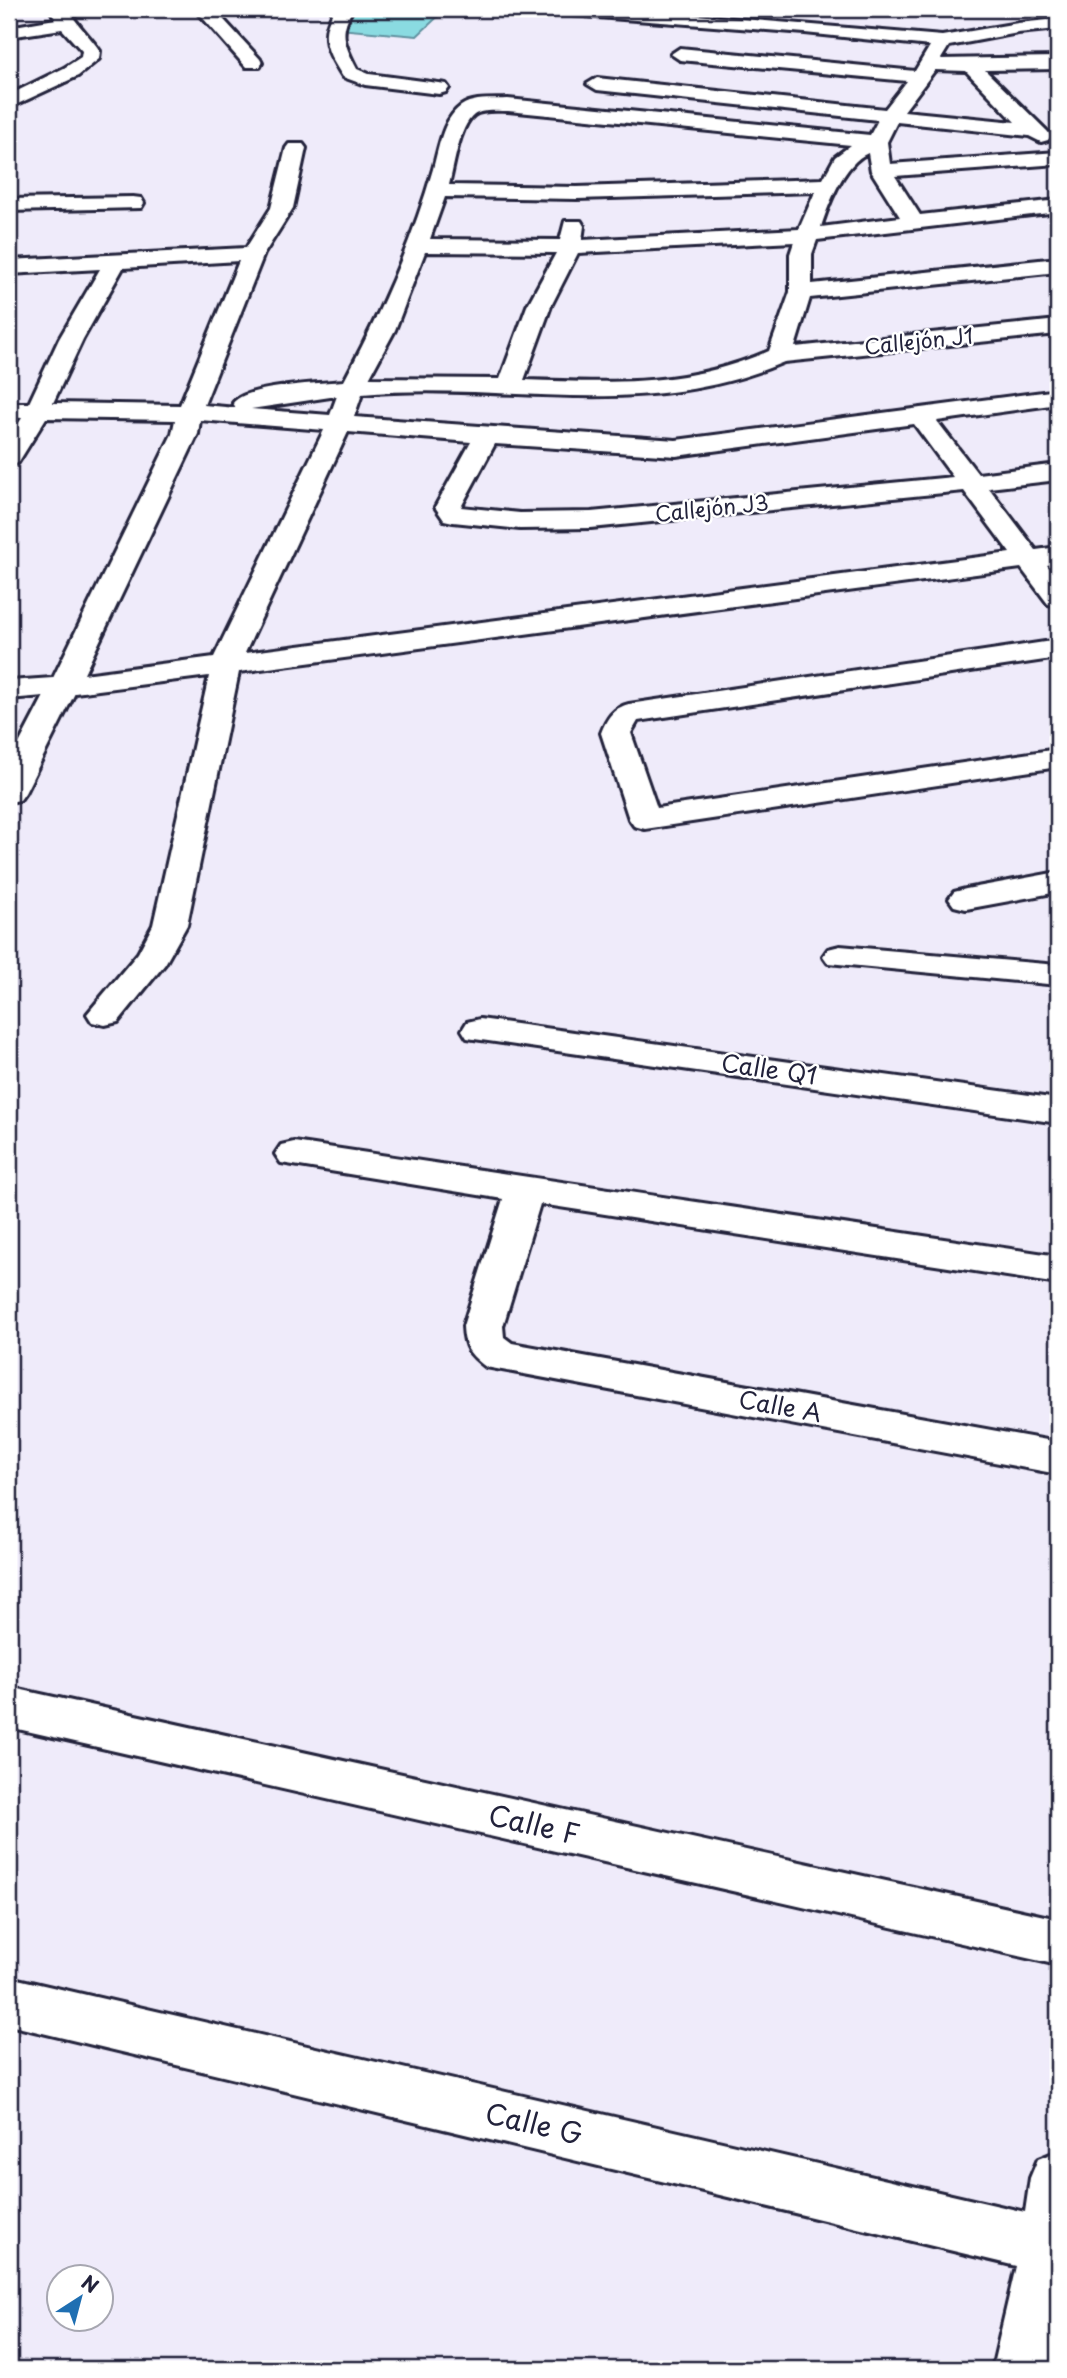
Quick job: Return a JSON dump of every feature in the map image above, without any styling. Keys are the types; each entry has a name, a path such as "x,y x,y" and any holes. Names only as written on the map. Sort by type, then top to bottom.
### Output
{"street":[{"path":"204,9 253,63"},
{"path":"344,9 333,25 332,37 351,73 366,79 439,88"},
{"path":"558,9 633,11 942,42 1018,28 1058,24"},
{"path":"1016,9 1018,28"},
{"path":"9,102 71,72 90,59 91,51 62,16 13,34"},
{"path":"915,222 881,171 877,142 890,117 926,70 942,42"},
{"path":"680,54 926,70 971,65 1058,63"},
{"path":"971,65 1033,130 1058,149"},
{"path":"597,84 1033,130"},
{"path":"105,1014 153,957 170,925 226,663 339,425 352,388 383,330 437,191 455,125 467,111 491,105 877,142"},
{"path":"199,413 260,398 380,385 510,386 625,391 682,386 750,370 780,355 802,292 801,254 819,202 842,161 853,152 877,142"},
{"path":"9,793 64,686 185,434 199,413 253,254 282,208 296,148"},
{"path":"881,171 1058,158"},
{"path":"437,191 577,192 830,185"},
{"path":"510,386 539,306 570,247 577,192"},
{"path":"9,205 133,203"},
{"path":"417,245 570,247 807,235 1058,206"},
{"path":"9,267 114,264 253,254"},
{"path":"9,458 37,412 71,339 114,264"},
{"path":"802,292 1058,265"},
{"name":"Callejón J1","path":"780,355 1058,327"},
{"path":"9,410 199,413 676,448 1058,397"},
{"path":"920,415 1058,598"},
{"name":"Callejón J3","path":"487,436 448,507 453,514 532,520 623,518 1058,472"},
{"path":"9,690 64,686 1058,555"},
{"path":"1058,649 629,713 621,721 616,733 645,819 1058,758"},
{"path":"966,899 1058,882"},
{"path":"840,956 1058,975"},
{"name":"Calle Q1","path":"480,1030 1058,1111"},
{"path":"294,1154 1058,1270"},
{"name":"Calle A","path":"525,1189 483,1326 484,1344 501,1356 1058,1458"},
{"name":"Calle F","path":"9,1707 1058,1942"},
{"name":"Calle G","path":"9,2001 1054,2246"},
{"path":"1022,2369 1054,2246 1058,2178"}],"water":[{"path":"345,9 446,9 417,36 327,28"}]}
